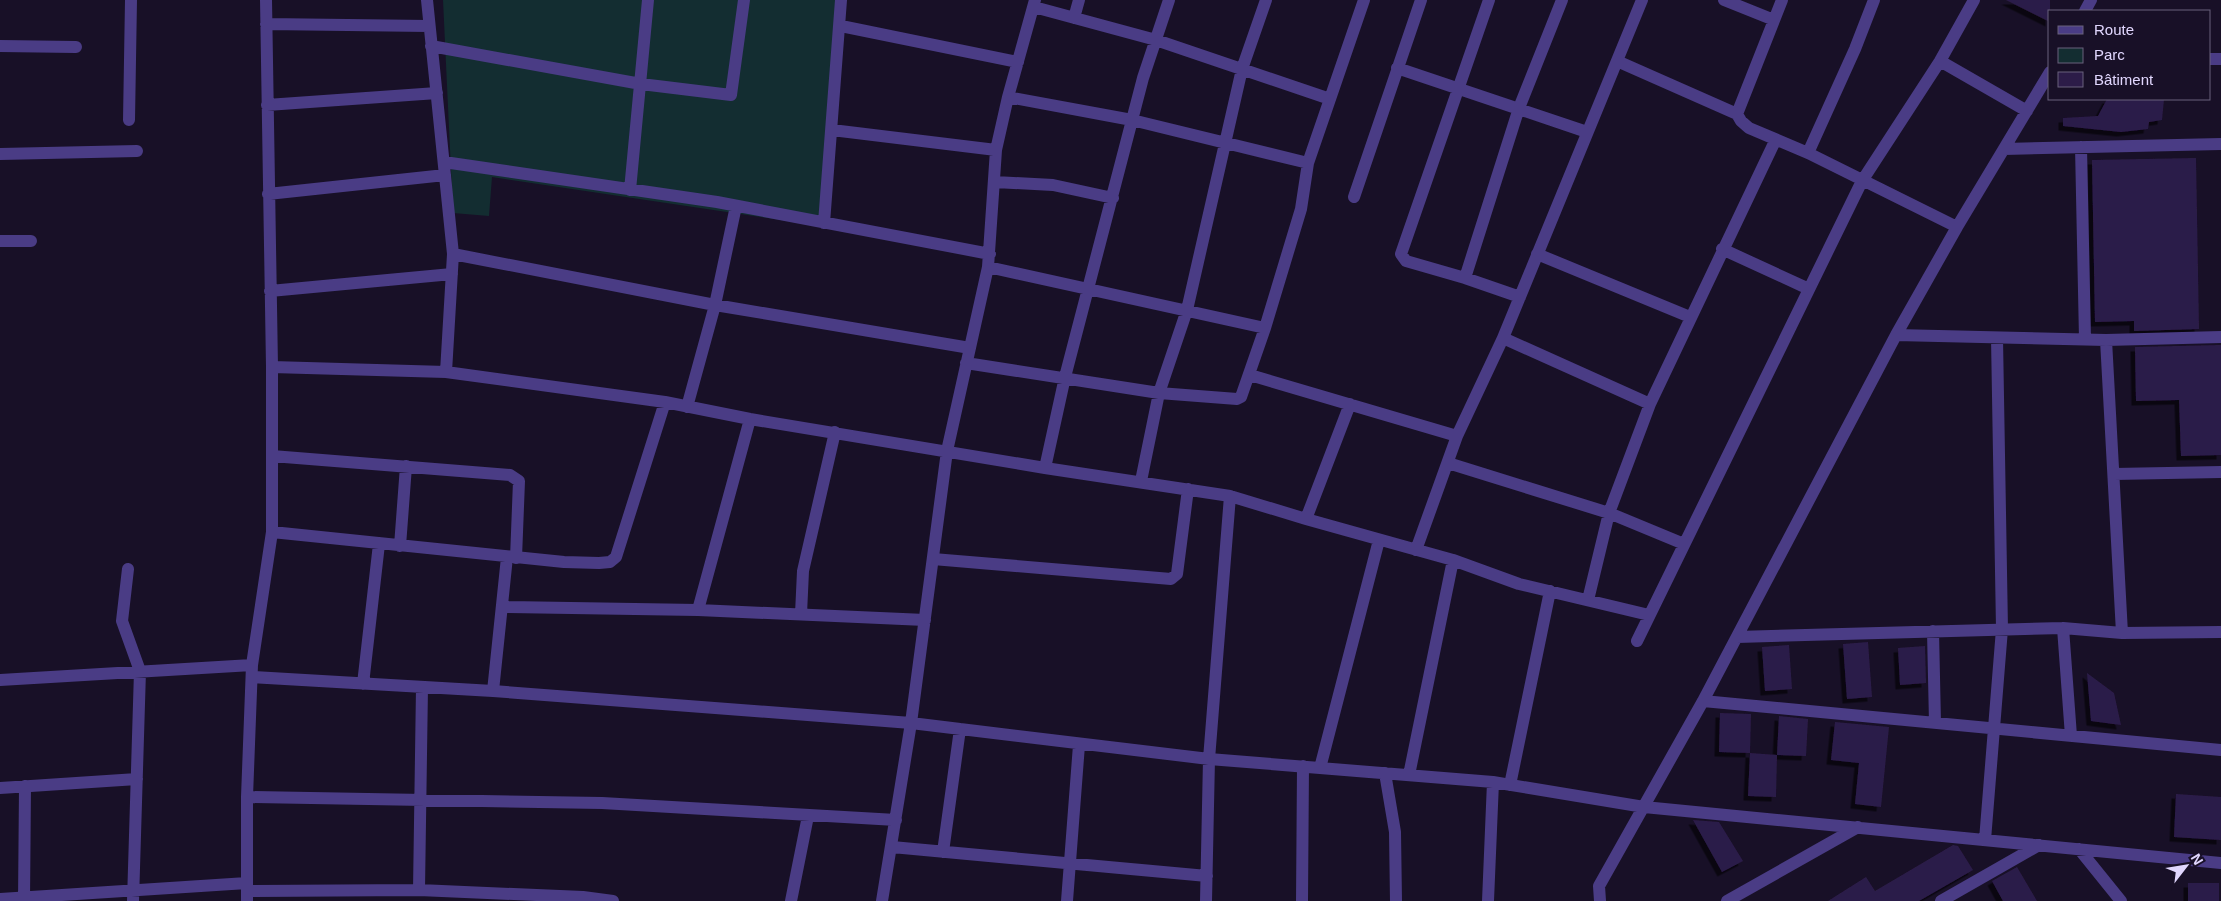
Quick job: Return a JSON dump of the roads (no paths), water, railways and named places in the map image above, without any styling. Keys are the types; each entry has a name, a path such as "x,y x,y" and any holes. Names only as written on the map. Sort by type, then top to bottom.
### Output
{"street":[{"path":"129,120 131,0"},
{"path":"247,891 247,797 252,671 272,532 272,367 266,0"},
{"path":"427,0 453,254 446,372"},
{"path":"630,190 648,0"},
{"path":"431,46 641,84 731,95 744,0"},
{"path":"824,223 841,26 841,0"},
{"path":"1074,18 1079,0"},
{"path":"1045,468 1065,377 1132,120 1169,0"},
{"path":"1141,481 1159,393 1187,310 1242,68 1266,0"},
{"path":"966,363 1159,393 1237,399 1242,394 1250,375 1266,328 1301,209 1308,163 1364,0"},
{"path":"1354,197 1421,0"},
{"path":"1488,0 1460,88 1401,254 1406,261 1465,278 1520,298"},
{"path":"1465,278 1519,108 1562,0"},
{"path":"1416,550 1457,436 1520,298 1642,0"},
{"path":"1724,0 1774,20"},
{"path":"1737,114 1782,0"},
{"path":"1808,153 1856,49 1874,0"},
{"path":"1637,641 1862,181 1940,61 1974,0"},
{"path":"882,901 911,723 947,451 990,254 996,150 1008,96 1034,4 1074,18 1156,40 1330,99"},
{"path":"266,24 429,26"},
{"path":"841,26 1018,62"},
{"path":"0,46 76,47"},
{"path":"1617,61 1737,114 1741,121 1749,128 1808,153 1957,227"},
{"path":"1940,61 2027,111"},
{"path":"1397,68 1587,132"},
{"path":"1600,901 1599,886 1703,701 1896,335 1957,227 2048,75"},
{"path":"267,105 437,93"},
{"path":"1008,96 1132,120 1308,163"},
{"path":"832,130 996,150"},
{"path":"1588,600 1609,513 1650,404 1775,140"},
{"path":"2004,149 2221,144"},
{"path":"2081,147 2085,339"},
{"path":"0,154 137,151"},
{"path":"268,194 445,169 630,190 736,206 990,254"},
{"path":"995,182 1053,185 1112,198"},
{"path":"688,408 715,305 736,206"},
{"path":"0,241 31,240"},
{"path":"1722,250 1809,289"},
{"path":"453,254 715,305 970,348"},
{"path":"1537,254 1690,318"},
{"path":"988,267 1266,328"},
{"path":"270,291 452,274"},
{"path":"1896,335 2106,340 2221,337"},
{"path":"1503,338 1650,404"},
{"path":"1985,840 1992,728 2002,629 1998,338"},
{"path":"2106,340 2122,633"},
{"path":"272,367 446,372 665,402 688,408 1045,468 1141,481 1230,496 1453,560 1519,584 1649,615"},
{"path":"1250,375 1457,436"},
{"path":"272,532 512,558 610,562 616,557 665,402"},
{"path":"1306,519 1350,404"},
{"path":"698,610 750,418"},
{"path":"801,614 804,571 835,432"},
{"path":"272,456 510,475 519,481 512,558 502,607 493,691"},
{"path":"1448,463 1609,513 1684,544"},
{"path":"400,546 406,466"},
{"path":"2114,474 2221,472"},
{"path":"933,558 1170,579 1177,574 1188,489"},
{"path":"1206,901 1209,759 1230,496"},
{"path":"1320,768 1379,540"},
{"path":"363,684 379,544"},
{"path":"1409,775 1453,560"},
{"path":"128,569 122,621 140,671 133,895"},
{"path":"1510,785 1550,591"},
{"path":"502,607 698,610 925,620"},
{"path":"1737,636 2063,628 2122,633 2221,632"},
{"path":"2063,628 2071,736"},
{"path":"1933,631 1935,723"},
{"path":"0,680 140,671 252,671 363,684 493,691 911,723 1079,745 1209,759 1493,782 1644,807 2221,862"},
{"path":"419,890 422,687"},
{"path":"1703,701 2221,750"},
{"path":"943,852 960,729"},
{"path":"1067,901 1079,745"},
{"path":"1302,766 1302,901"},
{"path":"1385,773 1395,832 1396,901"},
{"path":"0,788 137,779"},
{"path":"1488,901 1493,782"},
{"path":"24,899 25,786"},
{"path":"247,797 602,803 896,820"},
{"path":"791,901 808,816"},
{"path":"1727,901 1858,827"},
{"path":"1941,901 2039,845"},
{"path":"892,847 1207,876"},
{"path":"2079,849 2120,901"},
{"path":"0,899 247,891 419,890 477,897 583,897 613,901"}]}
